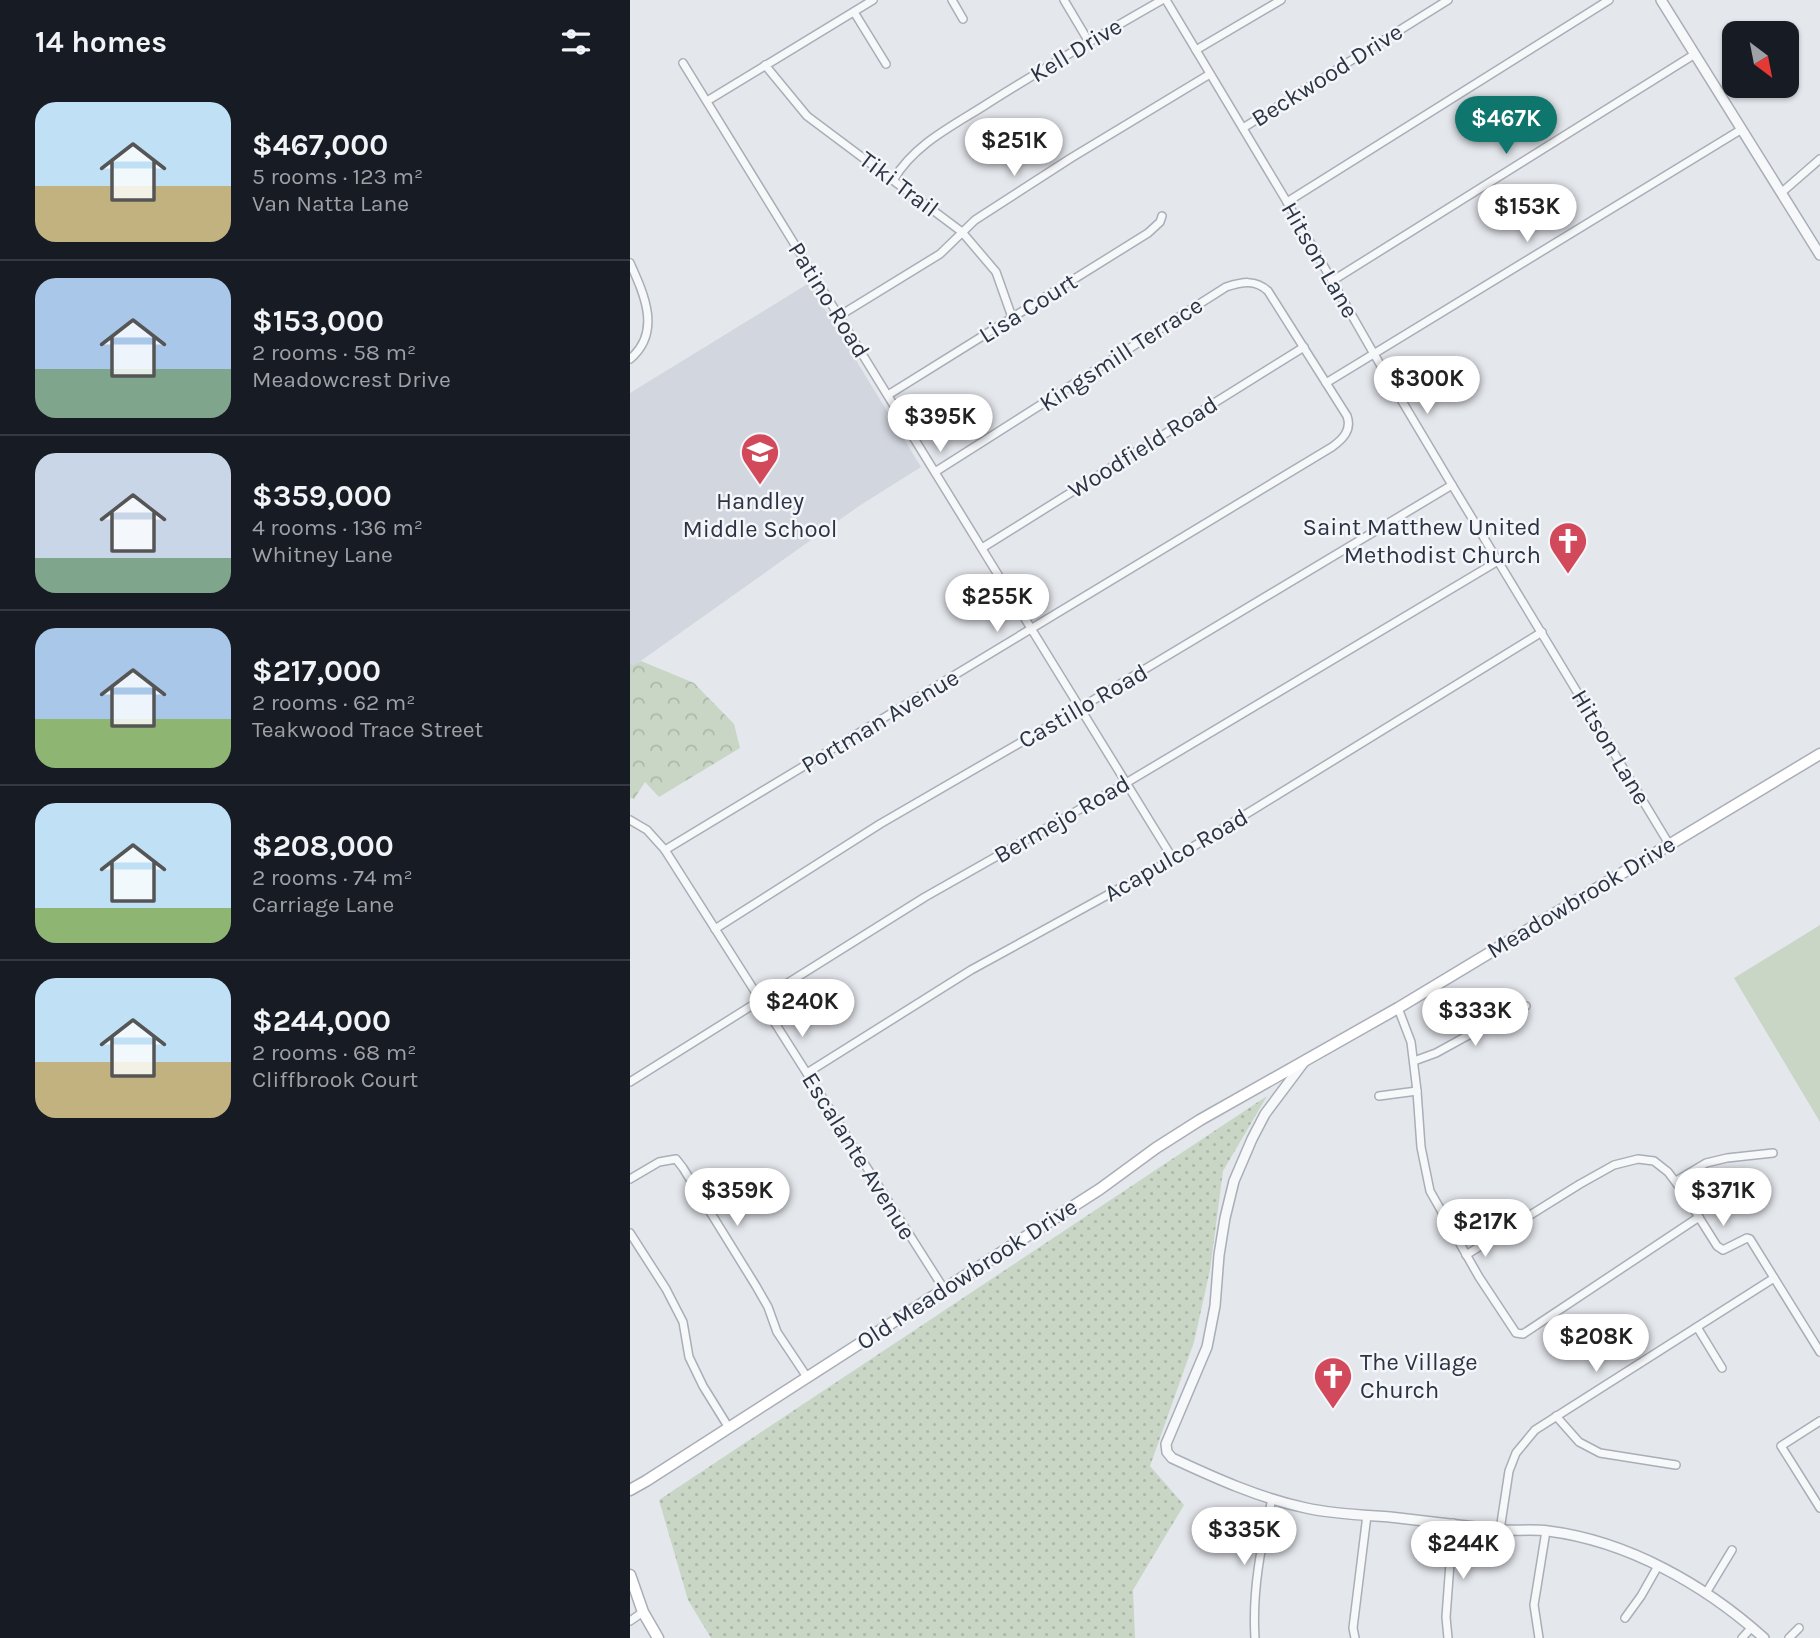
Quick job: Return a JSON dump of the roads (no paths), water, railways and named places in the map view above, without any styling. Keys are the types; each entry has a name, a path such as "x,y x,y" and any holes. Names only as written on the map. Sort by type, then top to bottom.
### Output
{"main road":[{"name":"Meadowbrook Drive","path":"1305,1061 1820,754"},
{"name":"Old Meadowbrook Drive","path":"630,1490 1100,1189 1200,1120 1305,1061"},
{"path":"630,1575 643,1612 658,1638"}],"street":[{"path":"707,101 873,0"},
{"path":"952,0 963,19"},
{"path":"1064,0 1089,42"},
{"name":"Kell Drive","path":"894,180 903,163 929,140 1089,42 1164,0"},
{"name":"Hitson Lane","path":"1164,0 1669,844"},
{"path":"1196,50 1281,0"},
{"name":"Beckwood Drive","path":"1243,128 1448,0"},
{"path":"1287,202 1609,0"},
{"path":"1666,2 1695,54 1820,255"},
{"path":"854,12 886,64"},
{"path":"1332,281 1695,54"},
{"name":"Patino Road","path":"683,63 1173,859"},
{"name":"Tiki Trail","path":"765,65 807,116 962,232 996,272 1012,317"},
{"path":"839,316 940,254 975,220 1210,74"},
{"path":"1304,346 1326,383 1741,129"},
{"path":"1781,193 1820,159"},
{"name":"Lisa Court","path":"888,395 1149,233 1162,216"},
{"path":"630,263 646,303 648,327 643,346 630,359"},
{"name":"Kingsmill Terrace","path":"935,472 1226,286 1250,281 1258,283 1268,291 1304,346"},
{"name":"Woodfield Road","path":"982,548 1304,346"},
{"name":"Portman Avenue","path":"665,850 1340,442 1349,428 1349,422 1326,383"},
{"name":"Castillo Road","path":"715,929 880,824 1080,708 1452,485"},
{"name":"Bermejo Road","path":"630,1082 925,897 1126,783 1498,561"},
{"name":"Acapulco Road","path":"807,1073 971,970 1173,859 1542,632"},
{"name":"Escalante Avenue","path":"630,820 647,830 665,850 944,1289"},
{"path":"1414,1061 1436,1053 1516,1009 1527,1006"},
{"path":"1398,1008 1411,1042 1420,1147 1430,1191 1466,1255 1516,1333 1522,1334 1699,1217"},
{"path":"1305,1061 1265,1114 1234,1181 1225,1218 1215,1306 1207,1347 1166,1444 1166,1450 1172,1458 1243,1490 1308,1508 1500,1530 1546,1531 1592,1541 1658,1566 1706,1593 1764,1638"},
{"path":"1378,1096 1417,1091"},
{"path":"1676,1181 1706,1164 1727,1158 1773,1153"},
{"path":"630,1179 659,1162 676,1159 757,1286 777,1332 807,1377"},
{"path":"1466,1255 1614,1165 1628,1160 1648,1159 1660,1164 1676,1181 1717,1246 1723,1250 1750,1239 1820,1352"},
{"path":"630,1233 666,1289 682,1322 689,1357 729,1428"},
{"path":"1500,1530 1509,1471 1516,1452 1535,1430 1774,1278"},
{"path":"1697,1327 1722,1368"},
{"path":"1556,1416 1579,1442 1600,1453 1676,1465"},
{"path":"1820,1421 1781,1446 1820,1507"},
{"path":"1255,1638 1258,1564 1272,1499"},
{"path":"1355,1638 1353,1628 1367,1515"},
{"path":"1448,1638 1446,1617 1453,1524"},
{"path":"1539,1638 1534,1605 1546,1531"},
{"path":"1706,1593 1732,1550"},
{"path":"1625,1618 1658,1566"},
{"path":"630,1621 643,1612"},
{"path":"1742,1638 1752,1627"},
{"path":"1789,1638 1799,1628"}],"place":[{"name":"Handley Middle School","path":"760,486"},
{"name":"Saint Matthew United Methodist Church","path":"1568,575"},
{"name":"The Village Church","path":"1333,1410"}]}
